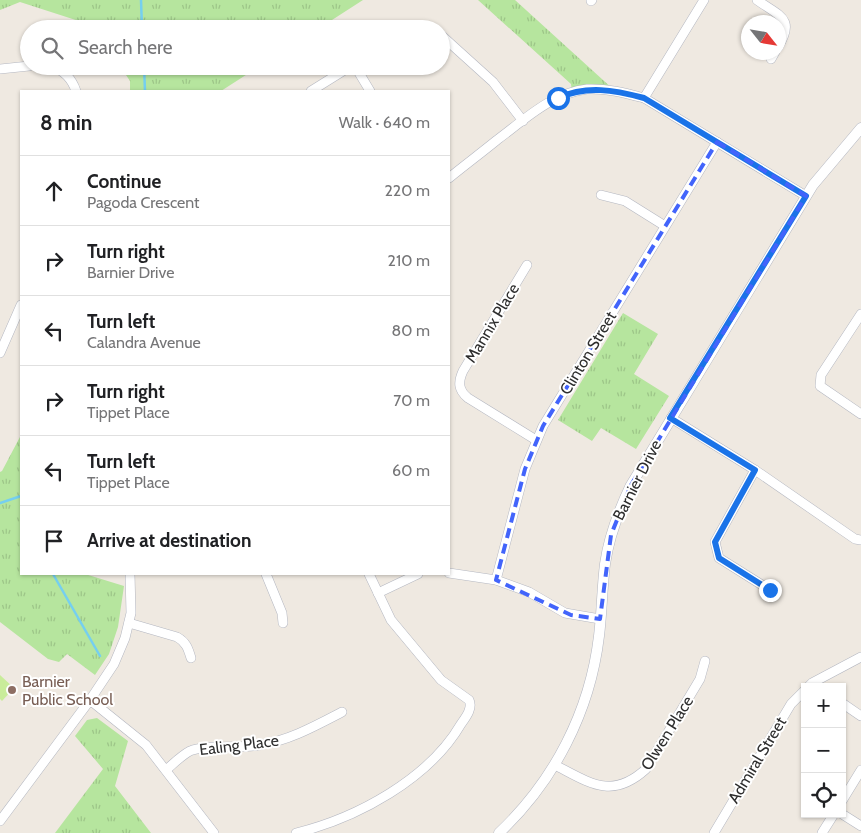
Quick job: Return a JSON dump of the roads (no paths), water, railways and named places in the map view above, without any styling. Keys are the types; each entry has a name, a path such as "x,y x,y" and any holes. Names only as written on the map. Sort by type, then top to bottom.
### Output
{"street":[{"path":"644,98 704,0"},
{"path":"757,0 778,15"},
{"path":"450,42 493,82 523,120"},
{"path":"0,69 20,67"},
{"path":"67,75 75,90"},
{"path":"314,90 337,75"},
{"path":"360,75 369,90"},
{"path":"450,177 523,120 558,98 586,89 614,90 644,98 806,196"},
{"name":"Barnier Drive","path":"499,833 528,803 555,765 572,734 586,698 596,657 605,563 616,520 631,485 806,196 861,128"},
{"name":"Clinton Street","path":"496,580 519,490 536,440 543,426 717,142"},
{"path":"601,195 625,201 665,226"},
{"name":"Mannix Place","path":"527,265 463,372 459,383 462,391 468,398 536,440"},
{"path":"0,353 20,307"},
{"path":"861,314 821,375 820,386 861,414"},
{"name":"Mannix Place","path":"450,382 459,383"},
{"path":"670,418 755,470 855,539 861,540"},
{"path":"755,470 715,542 719,558 770,590"},
{"path":"450,573 496,580 529,592 565,613 600,619"},
{"path":"0,821 90,700 114,664 129,623 131,603 130,575"},
{"path":"266,575 282,613 283,623"},
{"path":"296,833 354,813 386,795 419,772 447,746 469,711 471,703 469,700 448,685 428,665 391,620 369,575"},
{"path":"378,593 416,575"},
{"path":"129,623 184,640 191,658"},
{"path":"818,683 861,657"},
{"name":"Olwen Place","path":"555,765 593,784 606,788 635,780 646,769 700,679 705,661"},
{"name":"Admiral Street","path":"714,833 791,704 801,694"},
{"path":"90,700 146,745 214,833"},
{"path":"846,706 861,716"},
{"name":"Ealing Place","path":"166,770 190,751 208,748 244,748 274,742 306,731 342,712"},
{"path":"846,794 861,770"},
{"path":"846,817 861,826"},
{"path":"822,833 831,818"}],"waterway":[{"path":"141,0 142,20"},
{"path":"144,75 145,90"},
{"path":"0,503 20,496"},
{"path":"54,575 100,656"}],"place":[{"name":"Barnier Public School","path":"12,690"}]}
